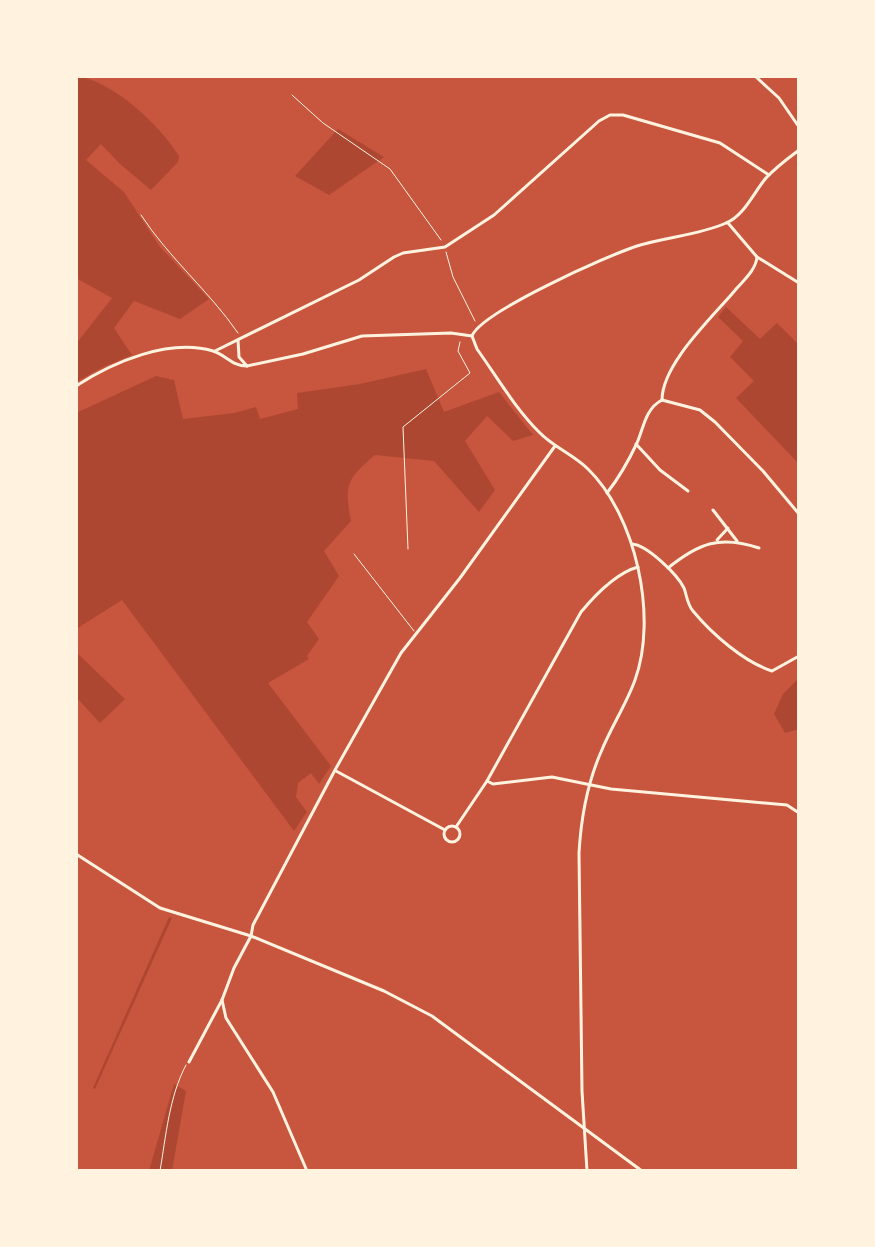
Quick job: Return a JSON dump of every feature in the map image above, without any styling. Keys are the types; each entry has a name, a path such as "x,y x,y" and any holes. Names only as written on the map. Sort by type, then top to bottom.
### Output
{"street":[{"path":"755,76 779,98 799,127"},
{"path":"76,386 105,370 152,351 170,348 215,351 359,280 394,257 445,247 494,215 599,121 610,115 623,115 720,143 769,175"},
{"path":"587,1171 583,1128 581,824 601,750 638,671 643,618 638,567 632,544 607,493 589,470 555,446 527,419 474,345 472,336 478,326 534,293 623,252 728,223 769,175 799,150"},
{"path":"728,223 757,257 799,283"},
{"path":"662,400 662,386 672,367 757,263 757,257"},
{"path":"215,351 230,363 247,366 303,354 362,336 451,333 472,336"},
{"path":"240,339 239,357 247,366"},
{"path":"607,493 636,444 647,415 662,400 700,410 715,422 763,471 799,514"},
{"path":"636,444 660,470 688,491"},
{"path":"189,1062 222,1000 253,925 401,653 460,578 555,446"},
{"path":"713,510 737,541"},
{"path":"715,542 728,528"},
{"path":"668,568 694,550 715,542 737,541 759,548"},
{"path":"632,544 640,545 668,568 684,588 692,610 752,663 772,671 799,656"},
{"path":"456,827 487,781 581,612 593,597 626,571 638,567"},
{"path":"335,770 445,830"},
{"path":"487,781 493,784 552,777 611,789 787,805 799,813"},
{"path":"445,830 456,827"},
{"path":"445,830 445,837 453,842 460,838 456,827"},
{"path":"76,854 160,908 251,936 384,991 432,1016 642,1171"},
{"path":"222,1000 232,1028 273,1092 307,1171"}],"lane":[{"path":"354,554 416,633"}],"path":[{"path":"292,95 323,123 390,169 445,247 453,277 478,326"},
{"path":"141,215 160,242 226,315 240,339"},
{"path":"408,549 403,427 470,373 458,351 462,335"},
{"path":"160,1171 171,1108 180,1077 189,1062"}],"shaded area":[{"path":"76,76 120,95 148,118 179,156 178,162 151,190 101,144 86,160 124,192 160,247 209,299 180,319 134,301 114,328 132,355 76,382 76,344 112,298 76,278"},
{"path":"338,129 384,157 329,195 295,176"},
{"path":"726,307 760,339 777,323 799,345 799,464 736,398 754,381 730,357 743,341 718,317"},
{"path":"426,369 444,412 499,392 533,435 513,441 487,416 465,441 495,490 479,512 434,461 375,455 353,477 348,490 351,521 324,551 339,576 307,622 319,639 307,656 309,659 268,683 331,766 319,784 311,773 298,783 296,797 307,812 294,831 122,600 76,629 76,413 156,376 174,380 183,419 256,407 260,419 298,409 297,393 360,384"},
{"path":"76,652 125,699 100,723 76,697"},
{"path":"799,678 799,729 785,733 774,714 783,694"},
{"path":"169,917 172,918 95,1089 93,1088"},
{"path":"174,1084 186,1091 172,1171 149,1171"}]}
